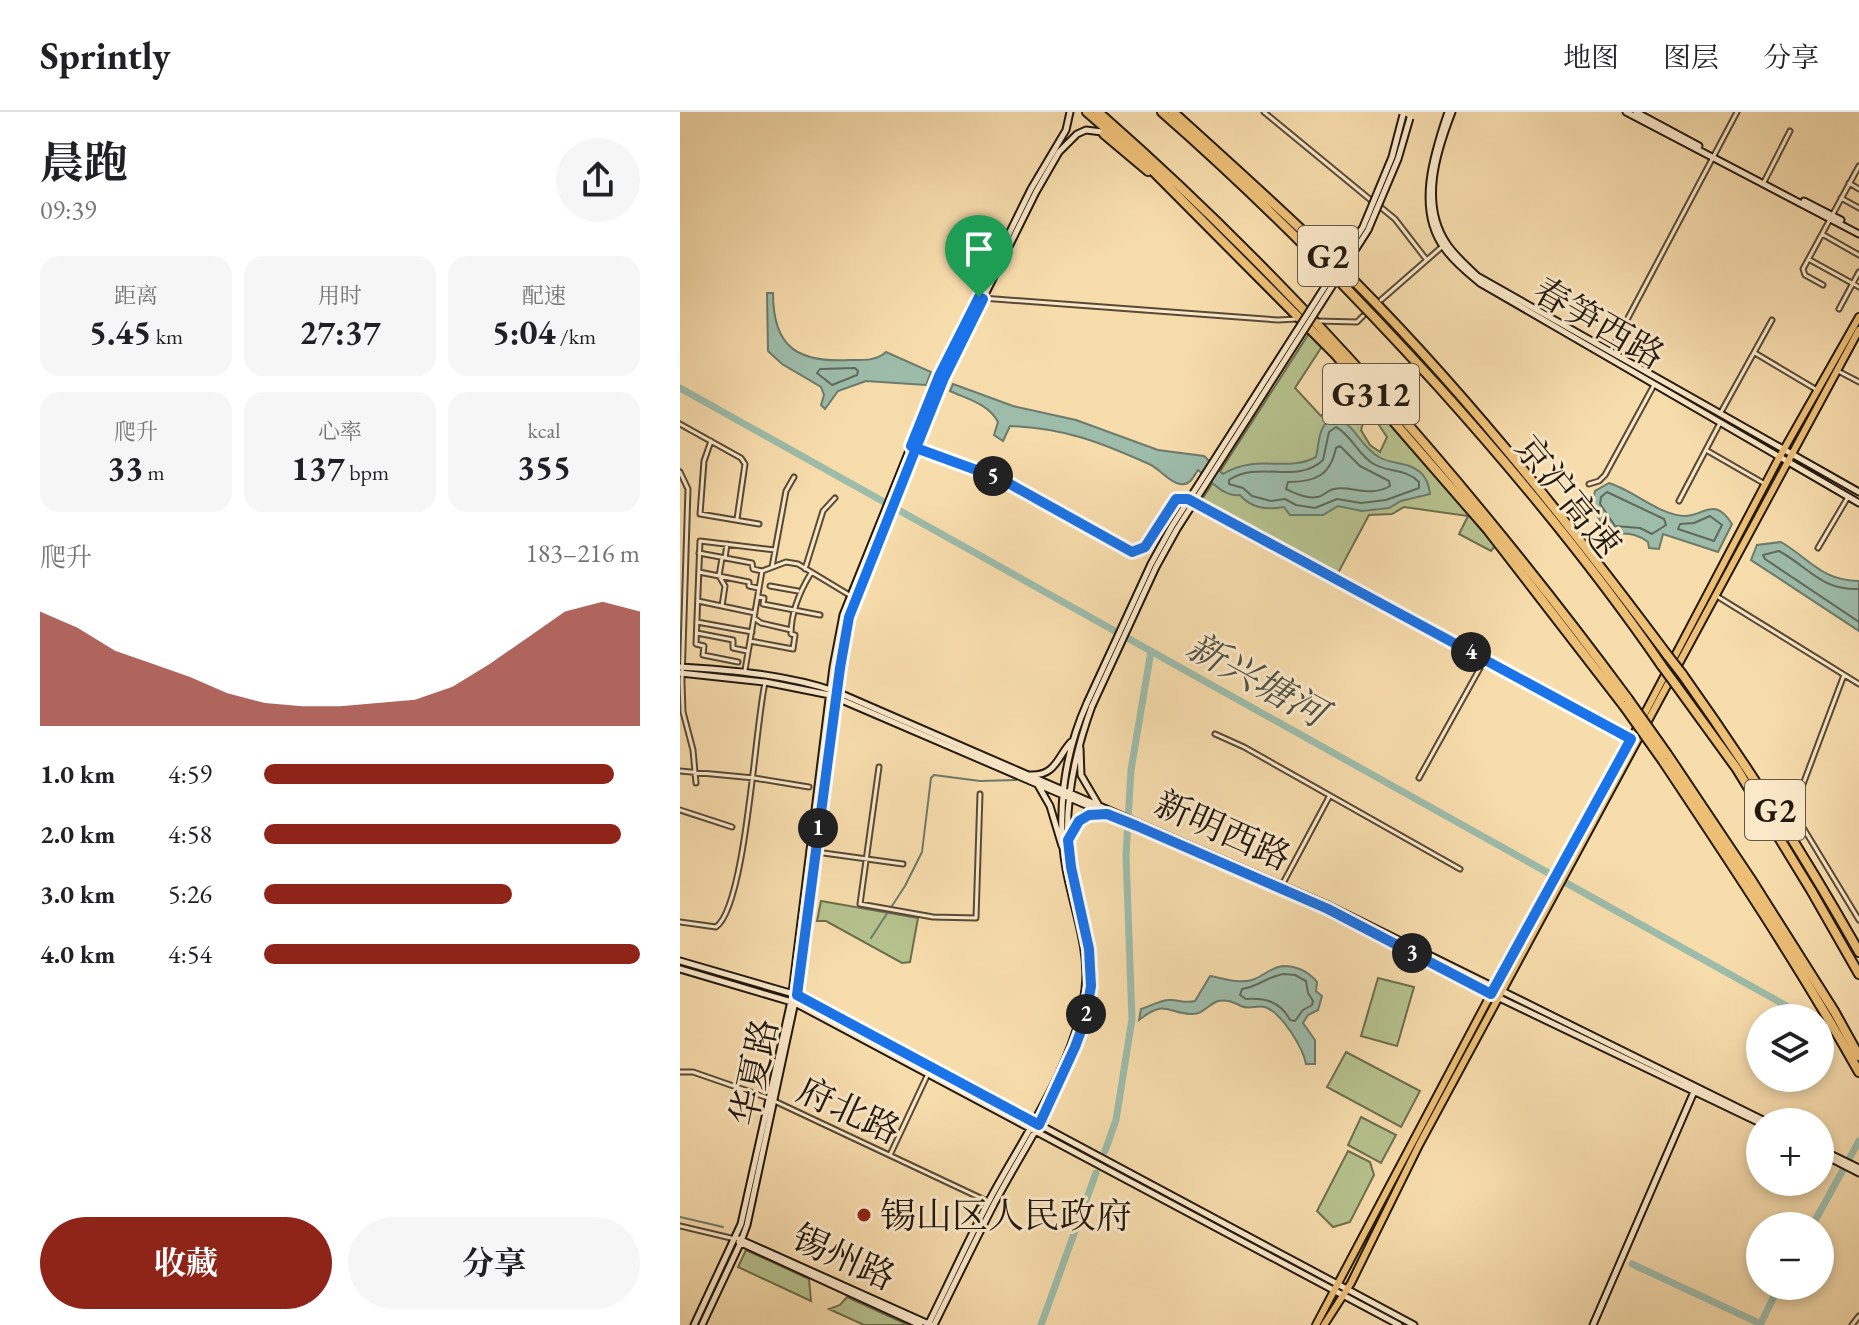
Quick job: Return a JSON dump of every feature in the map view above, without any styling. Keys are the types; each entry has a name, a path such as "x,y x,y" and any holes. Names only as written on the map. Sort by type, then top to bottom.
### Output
{"highway":[{"path":"1079,112 1135,162 1165,183"},
{"name":"G312","path":"1087,112 1165,183 1335,354 1440,472 1626,702"},
{"name":"G312","path":"1098,112 1160,166 1313,321 1480,508 1564,612 1750,878 1859,1072"},
{"name":"京沪高速","path":"1162,112 1258,200 1399,343 1560,528 1627,615 1745,783 1859,974"},
{"name":"京沪高速","path":"1173,112 1334,262 1425,357 1516,461 1682,674 1747,767 1859,952"},
{"name":"G312","path":"1789,949 1834,1011 1859,1056"}],"main road":[{"name":"华夏路","path":"981,298 1031,189 1066,130 1070,112"},
{"name":"春笋西路","path":"1450,112 1436,146 1429,181 1431,211 1444,245 1457,264 1480,283 1859,492"},
{"path":"1626,112 1714,155"},
{"path":"1636,112 1859,232"},
{"path":"1026,775 1048,773 1057,765 1072,741 1177,529 1368,230 1398,159 1407,114"},
{"name":"华夏路","path":"834,694 838,636 851,596 914,447 939,376 1059,152 1077,134 1086,130 1102,132"},
{"path":"1316,1325 1779,457 1859,317"},
{"path":"1324,1325 1345,1292 1419,1145 1859,330"},
{"name":"春笋西路","path":"1609,354 1654,385 1859,503"},
{"name":"华夏路","path":"702,1325 739,1241 771,1100 793,1002 834,694 849,617 886,514"},
{"name":"新明西路","path":"681,670 745,674 834,694 1026,775 1107,814 1117,815"},
{"name":"新明西路","path":"681,670 834,694 1038,784 1099,805 1328,909 1501,996 1746,1112"},
{"path":"931,1325 991,1203 1075,1047 1085,1020 1091,986 1089,949 1071,867 1066,794 1090,704"},
{"path":"1080,738 1081,775 1099,805"},
{"path":"1063,849 1072,741"},
{"path":"1036,1123 1071,1045 1086,986 1084,950 1063,849 1050,806 1038,784"},
{"path":"1068,840 1083,818 1107,814"},
{"name":"新明西路","path":"1137,824 1282,885 1493,992"},
{"path":"680,961 794,994 1336,1287 1399,1325"},
{"path":"680,969 793,1002 927,1076 1336,1287"},
{"path":"1593,1325 1696,1089"},
{"name":"新明西路","path":"1696,1089 1746,1116"},
{"path":"1834,1158 1859,1170"},
{"name":"华夏路","path":"694,1325 739,1241"},
{"name":"锡州路","path":"739,1241 931,1325"},
{"name":"锡州路","path":"739,1241 920,1325"},
{"path":"1345,1292 1414,1325"}],"street":[{"path":"1264,112 1395,219 1426,259"},
{"path":"1609,354 1737,112"},
{"path":"1764,182 1790,131"},
{"path":"1823,285 1802,272 1859,166"},
{"path":"1849,183 1859,189"},
{"path":"1841,198 1859,208"},
{"path":"1822,234 1859,255"},
{"path":"1381,300 1444,245"},
{"path":"1808,259 1859,287"},
{"path":"1839,309 1859,272"},
{"path":"981,298 1278,320 1357,322 1363,316"},
{"path":"1720,414 1772,320"},
{"path":"1755,352 1817,390"},
{"path":"1837,370 1859,382"},
{"path":"1589,484 1605,475 1654,385"},
{"path":"1679,501 1720,423"},
{"path":"680,424 741,458 745,464 737,520"},
{"path":"711,441 704,461 700,514 759,524"},
{"path":"914,447 1001,479 1132,552 1145,547 1176,499 1188,499 1631,739"},
{"path":"1706,450 1765,484"},
{"path":"680,472 688,489 682,596 683,712 696,783"},
{"path":"772,567 786,491 794,477"},
{"path":"1818,548 1848,497"},
{"path":"805,569 823,511 835,498"},
{"path":"738,662 703,655 704,646 696,644 700,541 775,550"},
{"path":"722,606 725,586 719,576 727,544"},
{"path":"699,553 752,563 753,569 762,571 786,562 798,564 851,596"},
{"path":"745,674 762,571"},
{"path":"699,572 749,582 749,586 759,588"},
{"path":"750,641 793,649 795,635 791,634 791,630 799,592 811,573"},
{"path":"770,586 799,592"},
{"path":"1715,595 1859,684"},
{"path":"758,597 764,598 763,604 820,615"},
{"path":"698,601 791,630"},
{"path":"697,622 752,632"},
{"path":"697,633 733,640 733,648 748,651"},
{"path":"1419,778 1485,659"},
{"path":"1844,675 1793,811 1859,920"},
{"path":"680,922 716,927 722,923 736,886 754,778 765,682"},
{"path":"680,731 687,728"},
{"path":"1215,734 1244,747 1460,869"},
{"path":"879,767 860,904 933,917 976,918 980,794"},
{"path":"680,771 809,787"},
{"path":"1282,885 1329,797"},
{"path":"680,810 732,827"},
{"path":"812,852 903,864"},
{"name":"府北路","path":"680,1072 693,1072 771,1100 991,1203"},
{"path":"890,1155 927,1076"},
{"name":"锡州路","path":"680,1226 739,1241"},
{"path":"1852,1325 1859,1316"}],"green space":[{"path":"1310,332 1321,348 1295,388 1321,416 1341,398 1360,387 1378,405 1375,414 1366,413 1361,430 1370,445 1380,452 1387,437 1377,422 1381,410 1496,545 1491,551 1459,534 1468,516 1404,507 1392,514 1369,515 1337,575 1201,501"},
{"path":"821,901 918,918 910,962 902,963 826,921 817,921"},
{"path":"1378,978 1414,987 1397,1046 1361,1036"},
{"path":"1346,1052 1420,1091 1401,1127 1327,1087"},
{"path":"1361,1117 1396,1135 1381,1163 1348,1145"},
{"path":"1348,1151 1370,1162 1374,1175 1350,1222 1333,1227 1317,1211"},
{"path":"746,1250 809,1279 811,1301 738,1267"},
{"path":"847,1297 908,1325 864,1325 829,1309 840,1305"}],"water":[{"path":"767,293 773,293 774,312 783,339 802,354 831,360 859,360 886,352 931,372 926,385 866,381 838,391 825,409 821,405 824,395 821,387 782,364 768,351"},
{"path":"953,384 1013,406 1076,420 1158,450 1204,456 1223,474 1248,465 1294,463 1316,457 1323,427 1338,418 1379,457 1420,472 1430,494 1401,501 1389,508 1362,511 1338,506 1323,515 1290,515 1284,507 1260,507 1240,495 1223,491 1198,470 1189,482 1176,483 1149,464 1065,433 1010,426 1003,441 994,435 998,422 994,416 977,403 950,391"},
{"path":"1609,483 1674,514 1684,516 1714,509 1726,515 1732,524 1718,552 1663,534 1659,549 1649,548 1648,542 1639,537 1612,532 1599,519 1592,505 1595,491"},
{"path":"1781,542 1826,573 1859,581 1859,631 1751,560 1757,545"},
{"path":"1283,966 1298,968 1310,975 1317,982 1316,991 1322,996 1318,1010 1308,1015 1303,1023 1315,1040 1315,1064 1306,1064 1291,1032 1278,1016 1265,1007 1247,1008 1221,1000 1195,1014 1161,1009 1139,1020 1141,1009 1158,1002 1195,1001 1210,976 1247,981"}],"waterway":[{"name":"新兴塘河","path":"680,388 1783,1004"},
{"path":"1105,1151 1116,1120 1132,1019 1126,855 1131,770 1151,651"},
{"path":"871,938 905,886 922,852 931,778 934,775 980,781 1016,780"},
{"name":"新兴塘河","path":"1834,1033 1839,1036"},
{"path":"1820,1212 1859,1141"},
{"path":"1041,1325 1096,1173"},
{"path":"680,1217 723,1227"},
{"path":"1632,1264 1761,1324"},
{"path":"1760,1325 1772,1300"}],"place":[{"name":"锡山区人民政府","path":"864,1215"}],"route":[{"path":"979,297 939,376 911,446 916,448 849,617 797,995 1039,1125 1085,1020 1091,986 1089,949 1068,840 1079,821 1097,814 1107,814 1137,826 1328,909 1491,994 1631,739 1188,499 1176,499 1145,547 1132,552 1001,479 916,448 944,378 983,299 979,297"}]}
